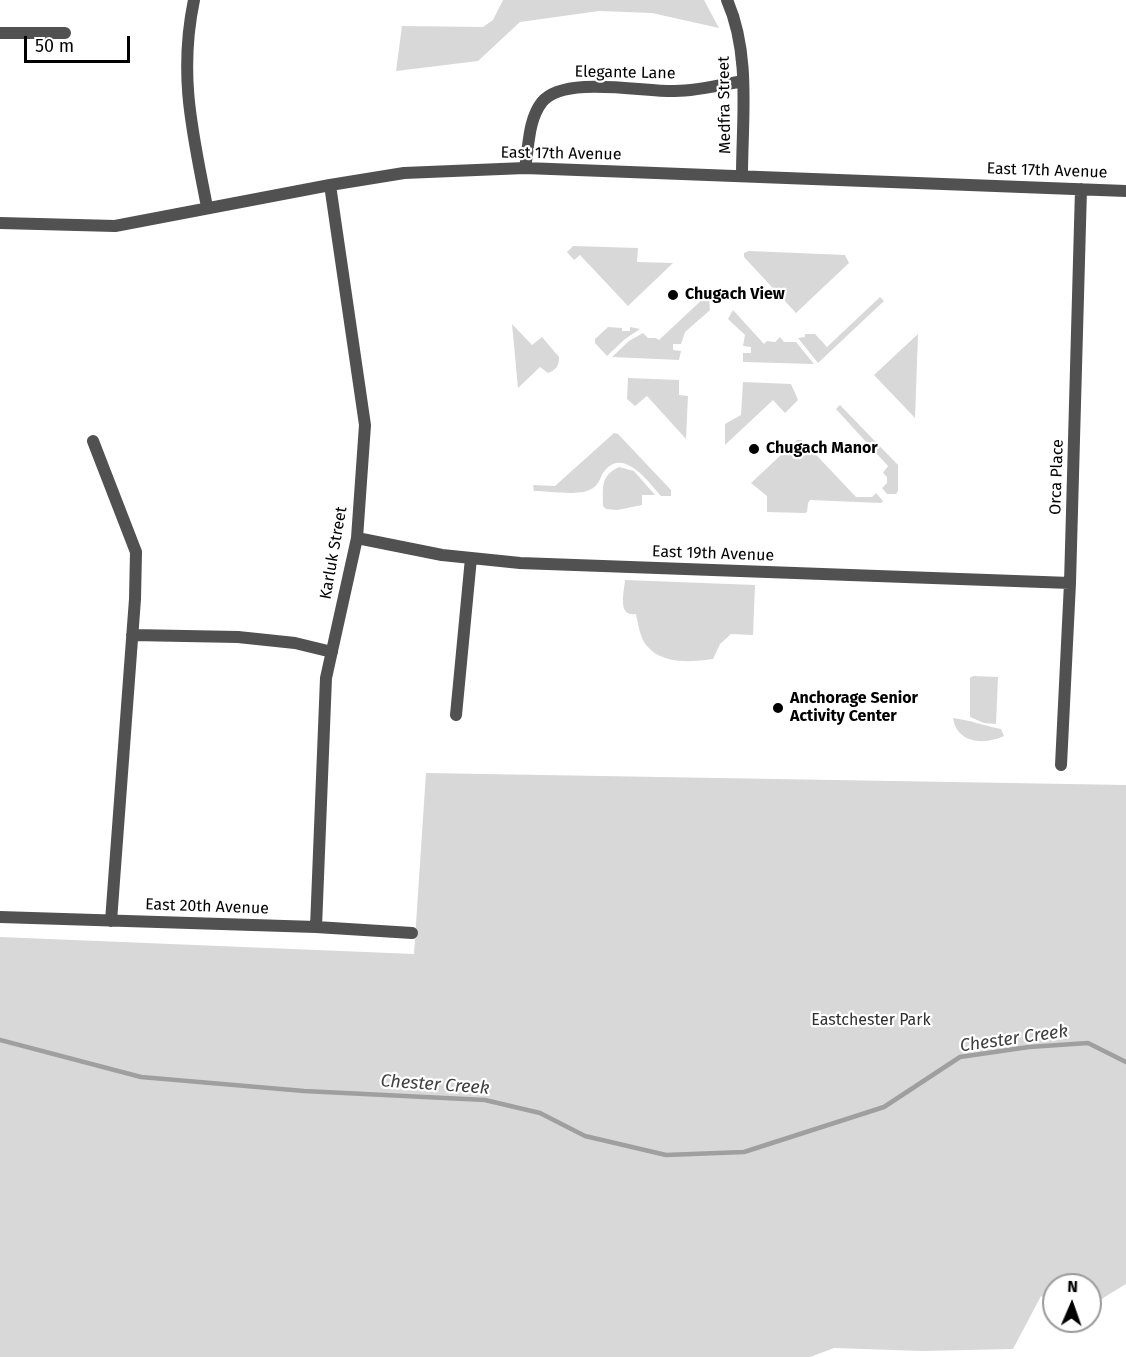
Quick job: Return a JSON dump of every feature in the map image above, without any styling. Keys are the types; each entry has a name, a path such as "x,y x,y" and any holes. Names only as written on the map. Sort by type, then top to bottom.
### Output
{"street":[{"path":"194,0 189,21 186,71 189,116 207,207"},
{"name":"Medfra Street","path":"727,0 740,43 743,81 741,176"},
{"path":"0,33 65,33"},
{"name":"Elegante Lane","path":"525,168 532,118 544,100 560,91 578,86 674,92 743,81"},
{"name":"East 17th Avenue","path":"0,223 115,226 207,207 404,173 525,168 1126,191"},
{"name":"Karluk Street","path":"316,927 326,678 357,538 365,425 330,185"},
{"name":"Orca Place","path":"1061,765 1070,583 1081,189"},
{"path":"93,441 136,552 111,921"},
{"name":"East 19th Avenue","path":"357,538 442,555 520,563 1070,583"},
{"path":"456,715 471,558"},
{"path":"132,635 238,637 295,643 332,652"},
{"name":"East 20th Avenue","path":"0,916 316,927 412,933"}],"green space":[{"path":"503,0 704,0 719,28 652,13 599,11 520,22 478,61 396,71 402,26 483,27 493,20"},
{"path":"573,246 638,248 637,262 673,263 628,306 580,255 574,260 567,252"},
{"path":"749,251 845,255 849,263 796,313 744,257 744,253"},
{"path":"707,295 710,310 685,332 681,344 673,344 673,350 681,351 679,360 612,357 629,341 643,333 648,338 659,340"},
{"path":"880,297 884,301 818,363 798,338 805,337 805,334 815,334 827,347"},
{"path":"733,310 764,344 767,341 775,342 780,337 784,342 796,342 814,364 743,362 743,353 751,353 751,347 743,346 745,335 728,319"},
{"path":"512,324 532,345 542,337 559,357 557,367 548,373 540,367 518,388"},
{"path":"608,327 622,328 622,331 630,331 630,327 640,329 607,356 595,343 595,339"},
{"path":"918,334 915,418 874,375"},
{"path":"628,378 679,380 679,395 688,396 686,439 647,396 635,406 627,399"},
{"path":"743,382 791,384 798,400 785,413 773,400 725,445 725,424 741,415"},
{"path":"840,405 898,465 896,494 887,494 882,488 887,483 887,477 883,473 888,466 836,409"},
{"path":"614,433 618,434 671,490 671,496 661,496 634,468 618,463 610,465 598,483 592,489 584,492 534,491 533,485 555,486"},
{"path":"797,440 802,440 856,497 872,497 876,493 883,501 881,503 810,500 805,513 767,512 767,496 751,483"},
{"path":"619,467 634,471 655,495 642,495 642,505 617,510 606,509 603,506 604,483 608,474"},
{"path":"625,580 755,585 753,635 731,634 720,644 713,659 678,661 660,656 644,642 636,614 626,612 624,608"},
{"path":"973,676 998,677 996,724 984,723 970,717 970,678"},
{"path":"953,718 1001,729 1004,736 989,741 973,740 960,733"},
{"name":"Eastchester Park","path":"426,773 1126,785 1126,1284 1102,1299 1102,1273 1042,1273 1042,1296 1013,1349 922,1351 834,1348 810,1357 0,1357 0,937 414,954"}],"waterway":[{"name":"Chester Creek","path":"0,1040 141,1077 304,1091 485,1100 540,1113 585,1136 666,1155 744,1152 884,1107 960,1057 1029,1047 1088,1043 1126,1062"}],"place":[{"name":"Chugach View","path":"673,295"},
{"name":"Chugach Manor","path":"754,449"},
{"name":"Anchorage Senior Activity Center","path":"778,708"}]}
